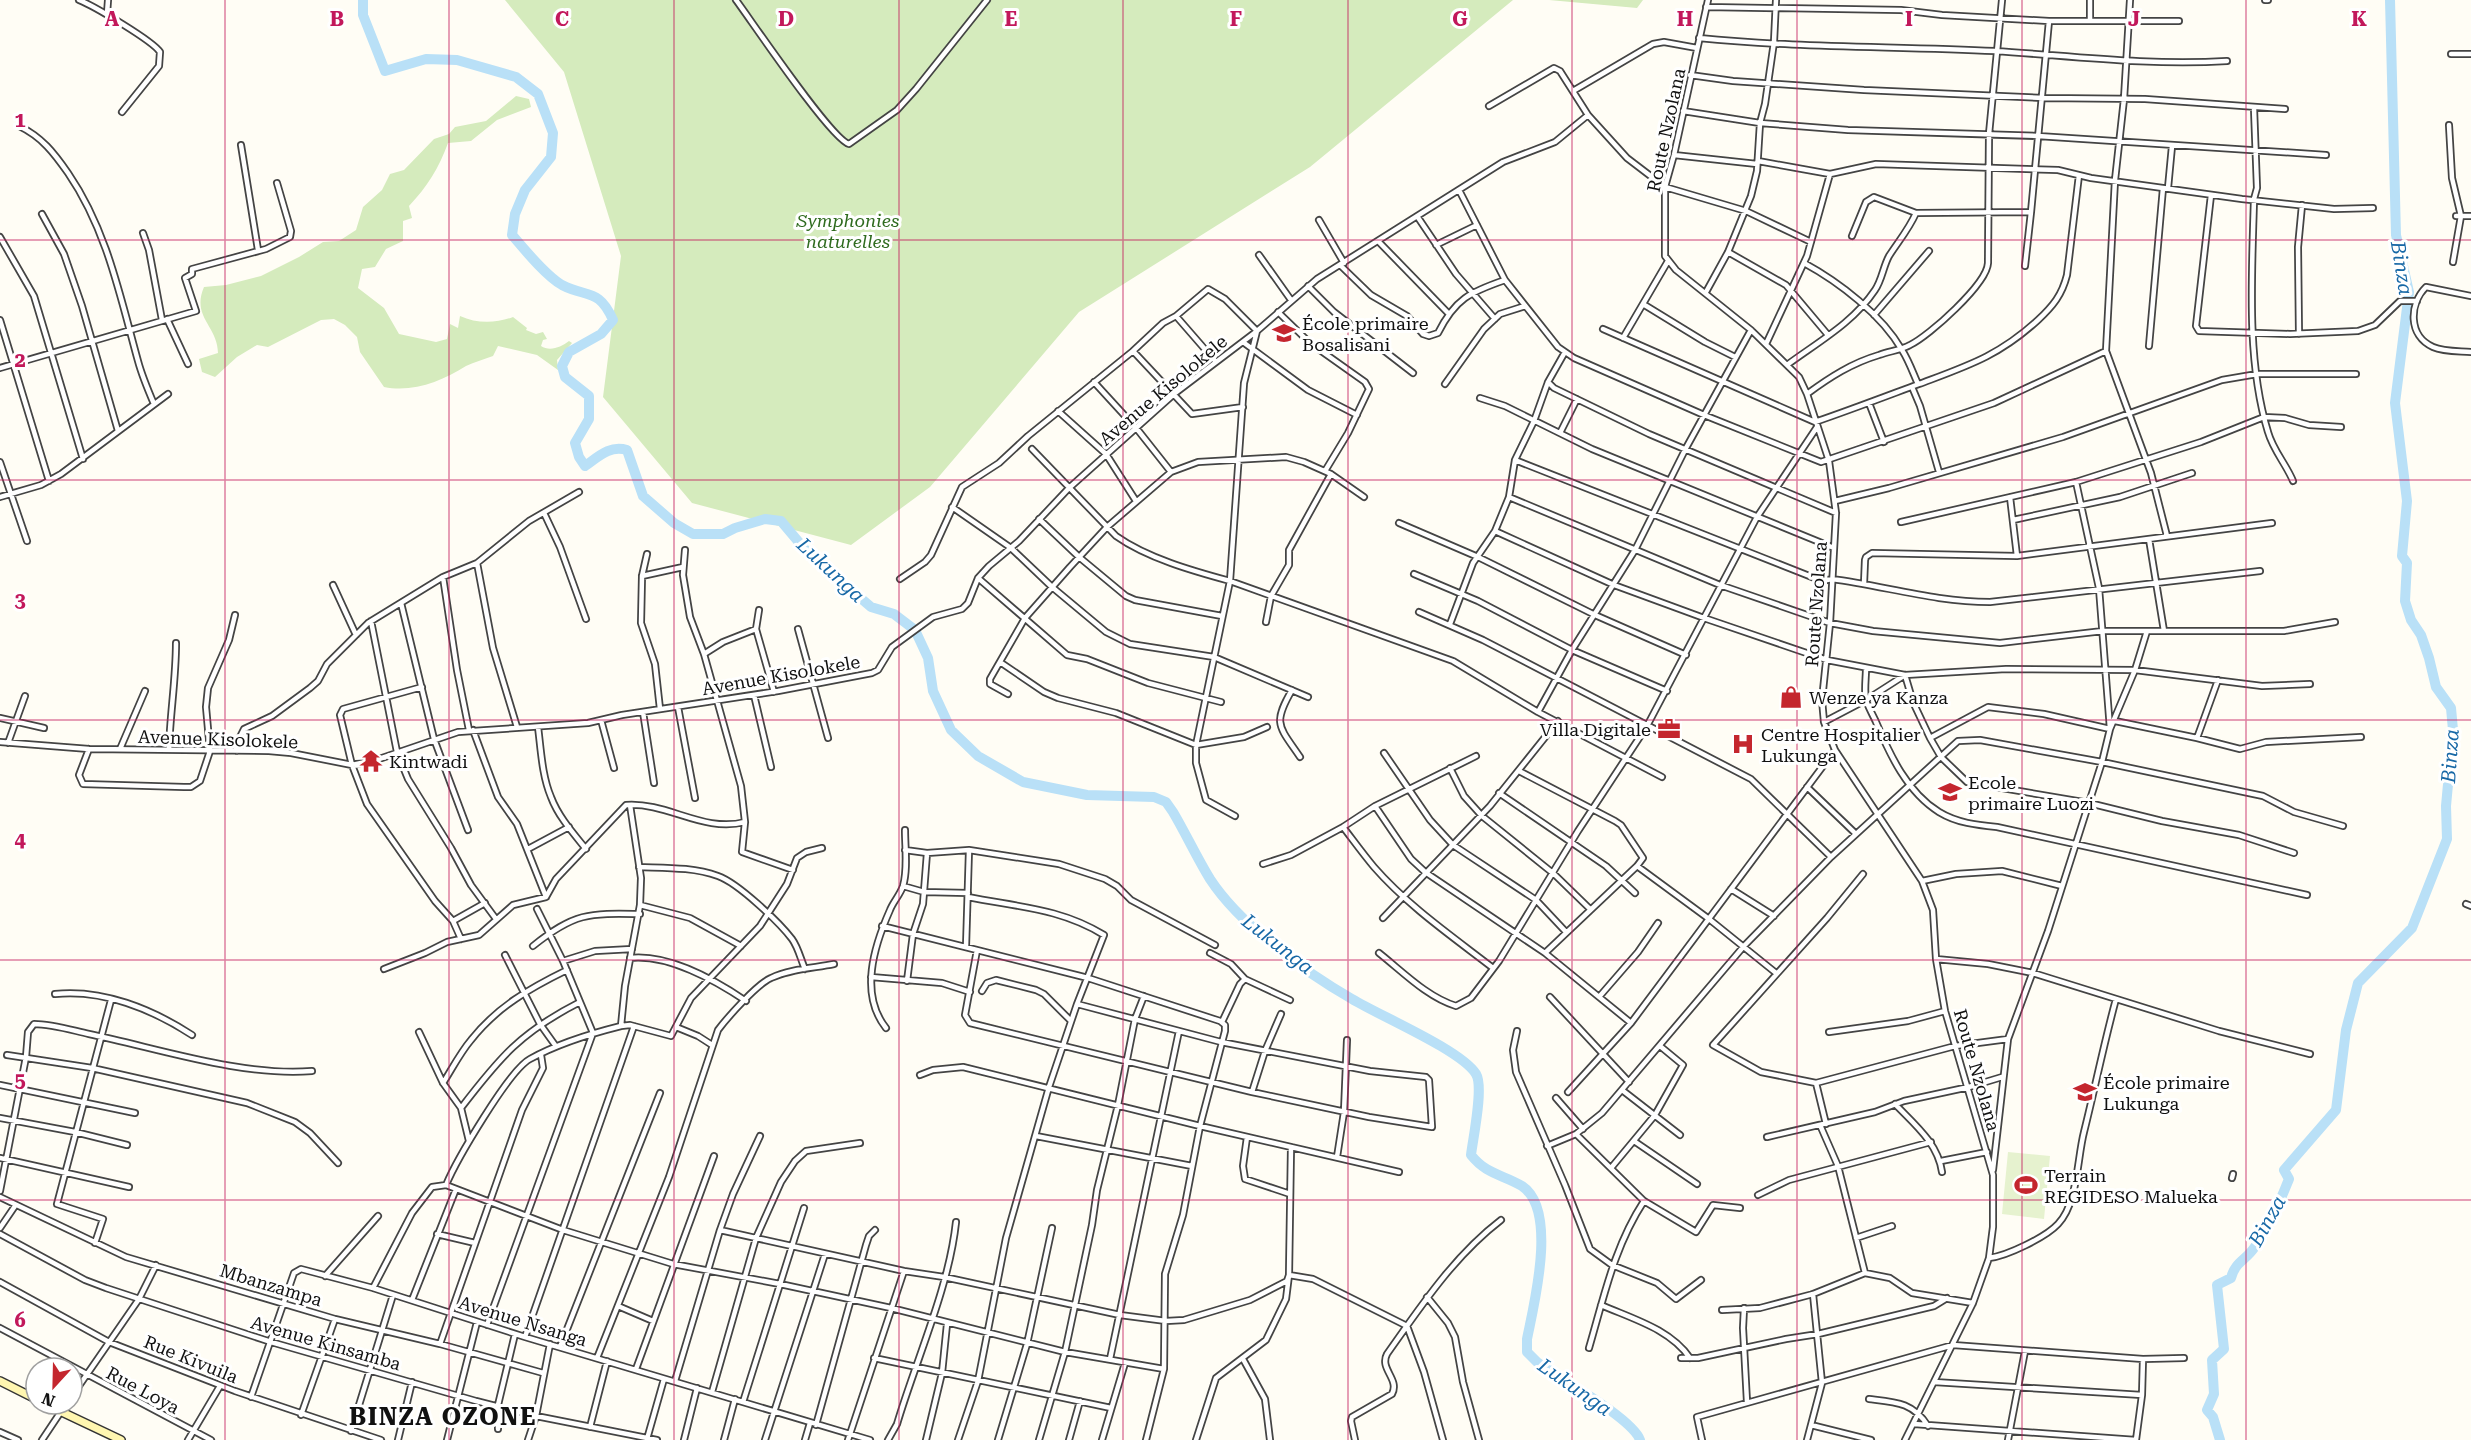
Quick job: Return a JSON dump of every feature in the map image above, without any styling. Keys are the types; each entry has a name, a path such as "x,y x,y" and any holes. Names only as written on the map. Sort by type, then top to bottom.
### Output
{"street":[{"path":"79,0 106,14 158,49 161,57 159,66 122,112"},
{"path":"106,14 108,0"},
{"path":"736,0 825,123 843,142 849,144 897,110 916,90 987,0"},
{"name":"Route Nzolana","path":"1708,0 1690,75 1691,83 1665,187 1664,249 1668,261 1676,270 1751,330 1787,364 1799,377 1807,394 1829,461 1836,513 1830,622 1822,700 1824,722 1835,750 1922,881 1933,910 1936,959 1945,1011 1993,1175 1993,1227 1989,1258 1973,1303 1905,1440"},
{"path":"1706,292 1728,252 1746,210 1758,163 1760,123 1764,114 1774,42 1776,0"},
{"path":"1807,394 1846,368 1880,354 1902,349 1922,338 1965,298 1986,273 1988,264 1989,134 2002,0"},
{"path":"2090,0 2090,21"},
{"path":"2130,0 2124,99 2115,180 2106,351 2147,460 2167,536"},
{"path":"1706,7 1901,10 1952,16 2049,21 2179,21"},
{"path":"2025,266 2049,21"},
{"path":"1699,38 1814,46 1997,51 2046,56 2191,63 2227,61"},
{"path":"1573,91 1653,44 1664,42 1697,48"},
{"path":"2451,54 2471,54"},
{"path":"1489,106 1554,68 1560,71 1588,115 1626,158 1665,187 1746,210 1811,242"},
{"path":"1690,75 1767,84 1992,96 2124,99 2285,109"},
{"path":"2254,108 2257,188 2254,199 2251,286 2257,374 2264,417 2272,445 2294,481"},
{"path":"1683,111 1760,123 1848,130 2038,136 2326,155"},
{"name":"Avenue Kisolokele","path":"0,742 88,748 291,753 352,765 471,730 538,727 601,720 774,692 878,670 892,647 915,630 933,617 962,609 968,603 978,578 1011,548 1069,488 1174,394 1257,331 1308,286 1503,162 1555,142 1588,115"},
{"path":"2449,125 2452,178 2458,216 2453,262"},
{"path":"19,126 47,145 83,195 105,243 131,330 138,363 154,404"},
{"path":"241,145 258,250"},
{"path":"2149,346 2172,146"},
{"path":"1674,155 1758,163 1830,174 1876,164 1939,168 2036,168 2068,171 2079,175 2211,195 2334,209 2373,208"},
{"path":"1766,344 1804,263 1830,174"},
{"path":"1379,953 1431,995 1456,1006 1472,998 1554,874 1647,726 1757,517 1816,424 1954,372 2010,344 2053,305 2064,287 2067,275 2079,175"},
{"path":"0,368 196,311 185,278 192,274 193,269 266,249 291,235 277,183"},
{"path":"1459,190 1505,280 1558,347 1704,416 1818,462 1829,461 2011,396 2106,351"},
{"path":"2211,195 2196,328 2202,332 2254,331 2299,334 2358,331 2374,324 2400,301 2415,300"},
{"path":"1852,236 1869,198 1879,198 1916,213 2031,212"},
{"path":"2299,334 2298,247 2302,205"},
{"path":"1787,364 1844,326 1864,306 1878,284 1887,260 1911,226 1916,213"},
{"path":"42,214 64,254 118,431"},
{"path":"1417,216 1456,274 1495,319"},
{"path":"2458,216 2471,216"},
{"path":"1320,220 1342,264 1371,295 1407,316 1423,334 1429,336 1438,333 1454,306 1473,293 1505,280"},
{"path":"1436,245 1477,225"},
{"path":"144,234 165,320 188,364"},
{"path":"0,237 34,296 83,459"},
{"path":"1378,241 1448,313"},
{"path":"1874,315 1929,251"},
{"path":"1728,252 1778,278 1791,290 1828,335"},
{"path":"1259,255 1291,300"},
{"path":"1623,338 1668,261"},
{"path":"1804,263 1833,281 1874,315 1902,349 1918,384"},
{"path":"1308,286 1334,312 1413,373"},
{"path":"2471,296 2426,287 2415,300 2413,320 2419,334 2429,345 2441,350 2471,352"},
{"path":"900,579 926,562 962,487 999,463 1058,411 1133,351 1163,323 1176,316 1208,289 1225,299 1257,331 1244,383 1230,581 1196,745 1198,775 1206,800 1235,816"},
{"path":"1643,303 1735,357"},
{"path":"1445,384 1484,328 1500,314 1525,306"},
{"path":"1278,312 1310,343 1367,385 1367,395 1325,471"},
{"path":"1176,316 1216,362"},
{"path":"0,320 49,481"},
{"path":"1603,329 1722,380 1816,424"},
{"path":"1538,712 1572,650 1635,550 1686,448 1751,330"},
{"path":"1242,342 1308,390 1357,415"},
{"path":"1133,351 1192,414 1243,407"},
{"path":"1450,624 1473,563 1495,531 1509,497 1515,460 1534,421 1548,382 1565,352"},
{"path":"1835,501 1889,488 2063,437 2210,384 2257,374 2356,374"},
{"path":"1094,382 1137,429 1170,472"},
{"path":"1548,382 1554,388 1649,434 1836,513"},
{"path":"1912,387 1939,472"},
{"path":"0,497 49,481 83,459 168,394"},
{"path":"1480,398 1505,406 1560,433 1670,481 1834,548"},
{"path":"1560,433 1578,399"},
{"path":"1869,403 1884,442"},
{"path":"1058,411 1106,454 1136,501"},
{"path":"1900,522 2076,482 2147,460 2264,417 2285,418 2309,425 2341,427"},
{"path":"1032,449 1107,527 1127,544 1196,572 1230,581 1453,661 1538,712 1662,777"},
{"path":"1008,694 989,682 1025,618 1107,527 1170,472 1198,462 1286,457 1332,474 1364,496"},
{"path":"1515,460 1822,582 1832,579 1969,602 2017,600 2099,588 2260,571"},
{"path":"0,462 27,541"},
{"path":"2013,520 2052,510 2083,506 2154,487 2192,473"},
{"path":"1266,622 1271,596 1289,565 1289,550 1332,474"},
{"path":"1993,1175 2008,1039 2062,886 2102,762 2110,729 2099,588 2076,482"},
{"path":"237,751 236,745 244,729 272,716 310,688 318,681 327,664 372,621 444,577 477,563 529,521 579,492"},
{"path":"1509,497 1720,585 1830,622 1894,633 2000,643 2103,630 2284,631 2335,622"},
{"path":"2010,497 2017,556"},
{"path":"952,507 1011,548 1052,587 1106,632 1130,644 1214,657 1308,697"},
{"path":"544,513 560,547 586,619"},
{"path":"1039,519 1079,557 1126,596 1134,600 1222,616"},
{"path":"1399,523 1478,557 1595,615 1686,655"},
{"path":"1864,584 1866,556 1872,554 2017,556 2272,523"},
{"path":"1495,531 1614,585 1827,660 1866,668 1905,675 2006,669 2135,670 2271,686 2310,684"},
{"path":"2149,539 2164,630"},
{"path":"685,550 682,567 690,616 704,654 715,701 741,786 745,822 742,852 793,870"},
{"path":"647,554 642,576 641,623 655,664 660,709"},
{"path":"477,563 493,648 517,727"},
{"path":"642,576 682,567"},
{"path":"1414,574 1462,594 1572,650 1666,692"},
{"path":"444,577 457,670 471,730 498,797 518,824 546,897"},
{"path":"978,578 1067,655 1087,659 1148,683 1221,702"},
{"path":"333,585 356,635"},
{"path":"401,603 434,740 468,830"},
{"path":"759,610 756,629 774,692"},
{"path":"1419,612 1450,624 1751,779 1831,857"},
{"path":"88,748 79,775 83,784 191,787 196,785 200,781 210,751 206,707 208,688 229,640 235,615"},
{"path":"372,621 397,752 415,792 451,848 471,885 496,919"},
{"path":"704,654 723,642 756,629"},
{"path":"798,629 828,738"},
{"path":"2110,729 2135,670 2147,631"},
{"path":"169,749 170,714 176,681 176,643"},
{"path":"1000,662 1051,695 1074,704 1116,713 1196,745 1244,736 1267,727"},
{"path":"1866,668 1866,700 1897,768 1927,803 1957,820 2307,895"},
{"path":"1824,722 1866,700 1905,675"},
{"path":"1905,675 1913,702 1941,757 1967,782 2089,803 2162,821 2239,835 2294,853"},
{"path":"2197,738 2218,680"},
{"path":"422,687 386,696 340,712 352,765 367,804 435,901 453,921 461,939"},
{"path":"1292,690 1281,710 1279,720 1284,734 1300,757"},
{"path":"120,749 145,691"},
{"path":"754,695 771,767"},
{"path":"8,743 25,696"},
{"path":"678,707 695,798"},
{"path":"1930,738 1989,707 2034,712 2110,729"},
{"path":"643,712 654,783"},
{"path":"0,718 44,728"},
{"path":"601,720 614,768"},
{"path":"1383,918 1425,872 1482,816 1558,721"},
{"path":"2115,721 2240,749 2266,742 2361,737"},
{"path":"538,727 549,792 568,827 586,849"},
{"path":"1547,1146 1576,1134 1602,1113 1744,946 1831,857 1950,747 1964,740 1980,740 2102,762 2263,796 2294,812 2343,826"},
{"path":"1568,1092 1631,1023 1835,750"},
{"path":"1384,753 1430,820 1453,845 1536,900 1566,932"},
{"path":"1263,864 1291,855 1343,827 1375,806 1476,756"},
{"path":"1450,768 1464,796 1482,816 1554,874 1590,909"},
{"path":"1519,771 1620,825 1643,858 1622,881 1545,953"},
{"path":"1807,787 1856,834"},
{"path":"1499,793 1606,866 1635,893"},
{"path":"384,969 447,942 479,935 513,905 546,897 556,879 623,808 630,805 644,806 713,824 745,822"},
{"path":"621,1026 630,958 640,914 641,878 630,805"},
{"path":"1375,806 1411,859 1425,872 1545,953 1631,1023"},
{"path":"528,849 568,827"},
{"path":"1343,827 1374,867 1404,896 1493,968"},
{"path":"886,1028 876,1016 871,977 882,926 903,886 905,830"},
{"path":"446,1185 454,1165 469,1141 516,1071 529,1059 542,1055 555,1045 621,1026 634,1026 671,1036 691,998 768,914 799,855 822,848"},
{"path":"905,850 927,853 969,850 1059,864 1105,879 1117,886 1131,900 1215,945"},
{"path":"966,947 969,850"},
{"path":"907,981 913,934 924,892 927,853"},
{"path":"1637,866 1709,919 1776,973"},
{"path":"639,867 690,870 720,877 768,914 793,941 805,969"},
{"path":"1922,881 1956,874 2002,871 2062,886"},
{"path":"1863,874 1827,918 1713,1045 1761,1072 1816,1083 1955,1046 2008,1039"},
{"path":"903,886 924,892 968,895 1061,914 1104,935 1077,1004 1049,1087 1006,1238 978,1381 958,1440"},
{"path":"1731,889 1774,916"},
{"path":"453,921 485,903"},
{"path":"640,905 690,918 741,946"},
{"path":"487,1325 593,1033 563,961 537,909"},
{"path":"533,946 549,933 579,916 640,914"},
{"path":"1599,997 1638,952 1658,923"},
{"path":"882,926 1088,978 1222,1022"},
{"path":"563,961 595,951 632,949"},
{"path":"977,950 965,1015 970,1023 1252,1092 1344,1112 1432,1126 1429,1080 1426,1077 1346,1066 1221,1042 1077,1004"},
{"path":"1210,953 1231,964 1245,980 1290,1000"},
{"path":"505,955 540,1024 555,1045"},
{"path":"630,958 649,958 675,964 729,989 746,1001"},
{"path":"1936,959 1988,964 2033,973 2219,1031 2310,1054"},
{"path":"597,1358 669,1177 712,1052 712,1045 728,1017 767,980 805,969 834,964"},
{"path":"443,1083 470,1041 500,1010 523,993 567,970"},
{"path":"871,977 942,983 970,992"},
{"path":"982,991 987,983 996,980 1036,990 1044,994 1071,1021"},
{"path":"1146,1440 1164,1369 1165,1274 1183,1215 1200,1126 1225,1031 1222,1022 1240,984 1245,980"},
{"path":"55,994 89,993 161,1016 192,1035"},
{"path":"1039,1440 1054,1396 1065,1352 1092,1226 1097,1190 1118,1105 1135,1019 1144,996"},
{"path":"1550,997 1629,1082"},
{"path":"1989,1258 2006,1254 2049,1232 2059,1224 2065,1214 2073,1192 2099,1061 2116,999"},
{"path":"95,1244 103,1219 57,1204 111,1000"},
{"path":"461,1108 500,1058 540,1024 580,1002"},
{"path":"1829,1032 1908,1021 1945,1011"},
{"path":"1252,1092 1265,1051 1281,1014"},
{"path":"0,1191 3,1159 26,1057 28,1032 34,1024 100,1036 214,1062 284,1072 312,1071"},
{"path":"525,1337 634,1026"},
{"path":"676,1028 698,1036 712,1045"},
{"path":"1110,1359 1179,1031"},
{"path":"1517,1031 1513,1050 1516,1072 1590,1249 1612,1265 1657,1283 1677,1299 1701,1280"},
{"path":"419,1032 443,1083 461,1108 469,1141"},
{"path":"1337,1157 1344,1112 1347,1040"},
{"path":"1611,1168 1655,1115 1683,1065 1660,1046"},
{"path":"7,1055 92,1068 217,1096 279,1114 310,1132 338,1163"},
{"path":"440,1344 522,1110 543,1068 542,1055"},
{"path":"920,1075 933,1070 963,1067 1162,1117 1399,1172"},
{"path":"1767,1137 1875,1112 1895,1104 2002,1077"},
{"path":"1816,1083 1826,1124"},
{"path":"0,1084 135,1113"},
{"path":"1622,1090 1680,1135"},
{"path":"560,1347 660,1094"},
{"path":"1556,1098 1582,1129"},
{"path":"1895,1104 1931,1142 1941,1161 1942,1172"},
{"path":"0,1118 75,1132 127,1145"},
{"path":"1820,1125 1838,1166 1865,1273"},
{"path":"1576,1134 1644,1201 1696,1232 1713,1205 1740,1208"},
{"path":"675,1381 720,1230 733,1194 760,1136"},
{"path":"1036,1136 1192,1166"},
{"path":"1248,1137 1242,1166 1245,1179 1290,1194"},
{"path":"1634,1140 1697,1184"},
{"path":"1758,1195 1789,1180 1931,1142"},
{"path":"712,1392 756,1238 781,1182 795,1161 806,1151 860,1143"},
{"path":"1196,1440 1216,1377 1244,1359 1266,1340 1286,1299 1289,1275 1291,1147"},
{"path":"1941,1161 1987,1152"},
{"path":"636,1369 714,1156"},
{"path":"3,1159 129,1187"},
{"path":"373,1288 412,1213 432,1187 446,1185 563,1230 673,1264 891,1308 1027,1344 1164,1369"},
{"path":"412,1300 456,1189"},
{"name":"Mbanzampa","path":"0,1197 126,1257 156,1264 335,1319 440,1344 543,1373"},
{"path":"1589,1348 1612,1265 1628,1225 1644,1201"},
{"path":"0,1228 15,1206"},
{"path":"742,1402 804,1208"},
{"path":"325,1276 378,1216"},
{"path":"1355,1440 1351,1421 1353,1417 1395,1390 1384,1359 1427,1297 1464,1254 1501,1220"},
{"path":"888,1440 897,1424 931,1319 944,1276 956,1222"},
{"path":"1856,1238 1892,1226"},
{"path":"998,1440 1027,1344 1052,1228"},
{"path":"720,1230 904,1271 944,1276 1120,1315 1166,1321 1184,1320 1250,1300 1287,1281 1289,1275"},
{"path":"816,1425 869,1236 875,1230"},
{"name":"Avenue Kinsamba","path":"0,1234 85,1280 271,1342 536,1416 657,1440"},
{"path":"437,1234 475,1243"},
{"path":"765,1440 825,1254"},
{"path":"84,1379 139,1299 156,1264"},
{"name":"Avenue Nsanga","path":"251,1396 283,1303 296,1270 301,1269 373,1288 515,1334 735,1399 848,1437 870,1440"},
{"path":"848,1437 904,1271"},
{"path":"1722,1310 1760,1308 1813,1294 1865,1273 1890,1278 1912,1293 1973,1303"},
{"path":"1289,1275 1313,1279 1407,1326 1424,1371 1443,1440"},
{"name":"Rue Kivuila","path":"0,1282 109,1342 220,1386 381,1440"},
{"path":"1807,1440 1822,1383 1813,1294"},
{"path":"351,1431 393,1295"},
{"path":"1427,1297 1448,1323 1455,1336 1463,1382 1479,1440"},
{"path":"1681,1359 1818,1334 1934,1306 1947,1298"},
{"path":"1601,1305 1659,1330 1680,1344 1690,1358"},
{"path":"618,1306 653,1321"},
{"path":"1744,1308 1747,1402"},
{"path":"301,1415 335,1319"},
{"path":"447,1440 477,1322"},
{"path":"926,1440 942,1373 947,1324"},
{"name":"Rue Loya","path":"0,1328 210,1440"},
{"path":"498,1429 498,1405 515,1334"},
{"path":"528,1440 536,1416 550,1344"},
{"path":"1702,1440 1696,1417 1953,1345 2143,1359 2184,1358"},
{"path":"2008,1440 2025,1351"},
{"path":"874,1358 1111,1408"},
{"path":"1244,1359 1265,1399 1270,1440"},
{"path":"1914,1424 2136,1440 2142,1395 2143,1359"},
{"path":"590,1427 607,1360"},
{"path":"1102,1440 1125,1363"},
{"path":"647,1439 664,1378"},
{"path":"0,1381 24,1393"},
{"path":"398,1440 412,1382"},
{"path":"1934,1383 2142,1395"},
{"path":"188,1440 220,1386"},
{"path":"684,1440 697,1388"},
{"path":"723,1440 735,1399"},
{"path":"1869,1399 1899,1402 1920,1413 1928,1426"},
{"path":"1069,1440 1080,1401"},
{"path":"42,1440 57,1416"},
{"path":"69,1416 122,1440"},
{"path":"805,1440 810,1423"},
{"path":"1811,1425 1870,1440"},
{"path":"0,1432 18,1440"}],"green space":[{"name":"Symphonies naturelles","path":"505,0 1513,0 1310,167 1079,312 930,487 851,545 692,503 603,397 621,256 564,72"},
{"path":"1549,0 1643,0 1637,8"},
{"path":"516,96 529,99 531,107 497,120 471,141 448,143 432,177 409,206 412,218 403,221 403,241 386,249 375,267 362,269 358,288 384,308 399,334 436,342 447,339 450,324 458,328 460,316 487,322 513,317 527,328 526,330 536,334 543,332 547,339 543,340 541,346 544,348 555,348 569,341 572,343 557,360 558,370 537,355 498,346 493,356 437,381 416,387 384,387 360,352 357,337 345,325 334,319 321,320 268,347 257,345 237,357 215,377 202,372 199,359 218,353 217,344 201,306 204,287 226,285 261,276 323,242 339,241 356,230 363,207 382,190 390,174 404,170 434,139 449,134 455,127 486,121"},
{"name":"Terrain REGIDESO Malueka","path":"2008,1152 2050,1156 2044,1219 2002,1214"}],"waterway":[{"name":"Lukunga","path":"363,0 363,15 385,71 426,59 457,60 516,77 538,94 553,133 551,157 525,190 515,214 512,235 549,275 562,285 597,298 603,303 613,320 601,334 569,352 562,366 565,377 589,396 589,419 575,443 579,457 585,466 610,450 627,450 643,496 674,523 693,534 723,534 765,519 781,521 808,553 871,607 894,614 915,630 928,658 933,691 951,730 978,756 1023,782 1087,795 1154,797 1166,802 1210,879 1238,913 1256,930 1294,961 1334,988 1438,1044 1468,1065 1476,1074 1479,1090 1471,1155 1483,1167 1522,1186 1533,1198 1539,1215 1541,1258 1527,1339 1527,1352 1537,1362 1610,1410 1624,1421 1640,1440"},
{"name":"Binza","path":"2220,1440 2213,1417 2207,1410 2214,1394 2212,1360 2224,1349 2217,1285 2231,1278 2235,1268 2260,1240 2274,1215 2289,1179 2284,1170 2336,1110 2346,1030 2358,983 2412,928 2447,839 2446,806 2453,730 2451,708 2436,687 2421,635 2411,620 2405,601 2407,563 2402,556 2407,501 2395,403 2409,292 2396,235 2390,0"}],"place":[{"name":"École primaire Bosalisani","path":"1284,333"},
{"name":"Wenze ya Kanza","path":"1791,697"},
{"name":"Villa Digitale","path":"1669,729"},
{"name":"Centre Hospitalier Lukunga","path":"1743,744"},
{"name":"Kintwadi","path":"371,761"},
{"name":"Ecole primaire Luozi","path":"1950,792"},
{"name":"École primaire Lukunga","path":"2085,1092"},
{"name":"Terrain REGIDESO Malueka","path":"2026,1185"}],"district":[{"name":"BINZA OZONE","path":"443,1417"}]}
